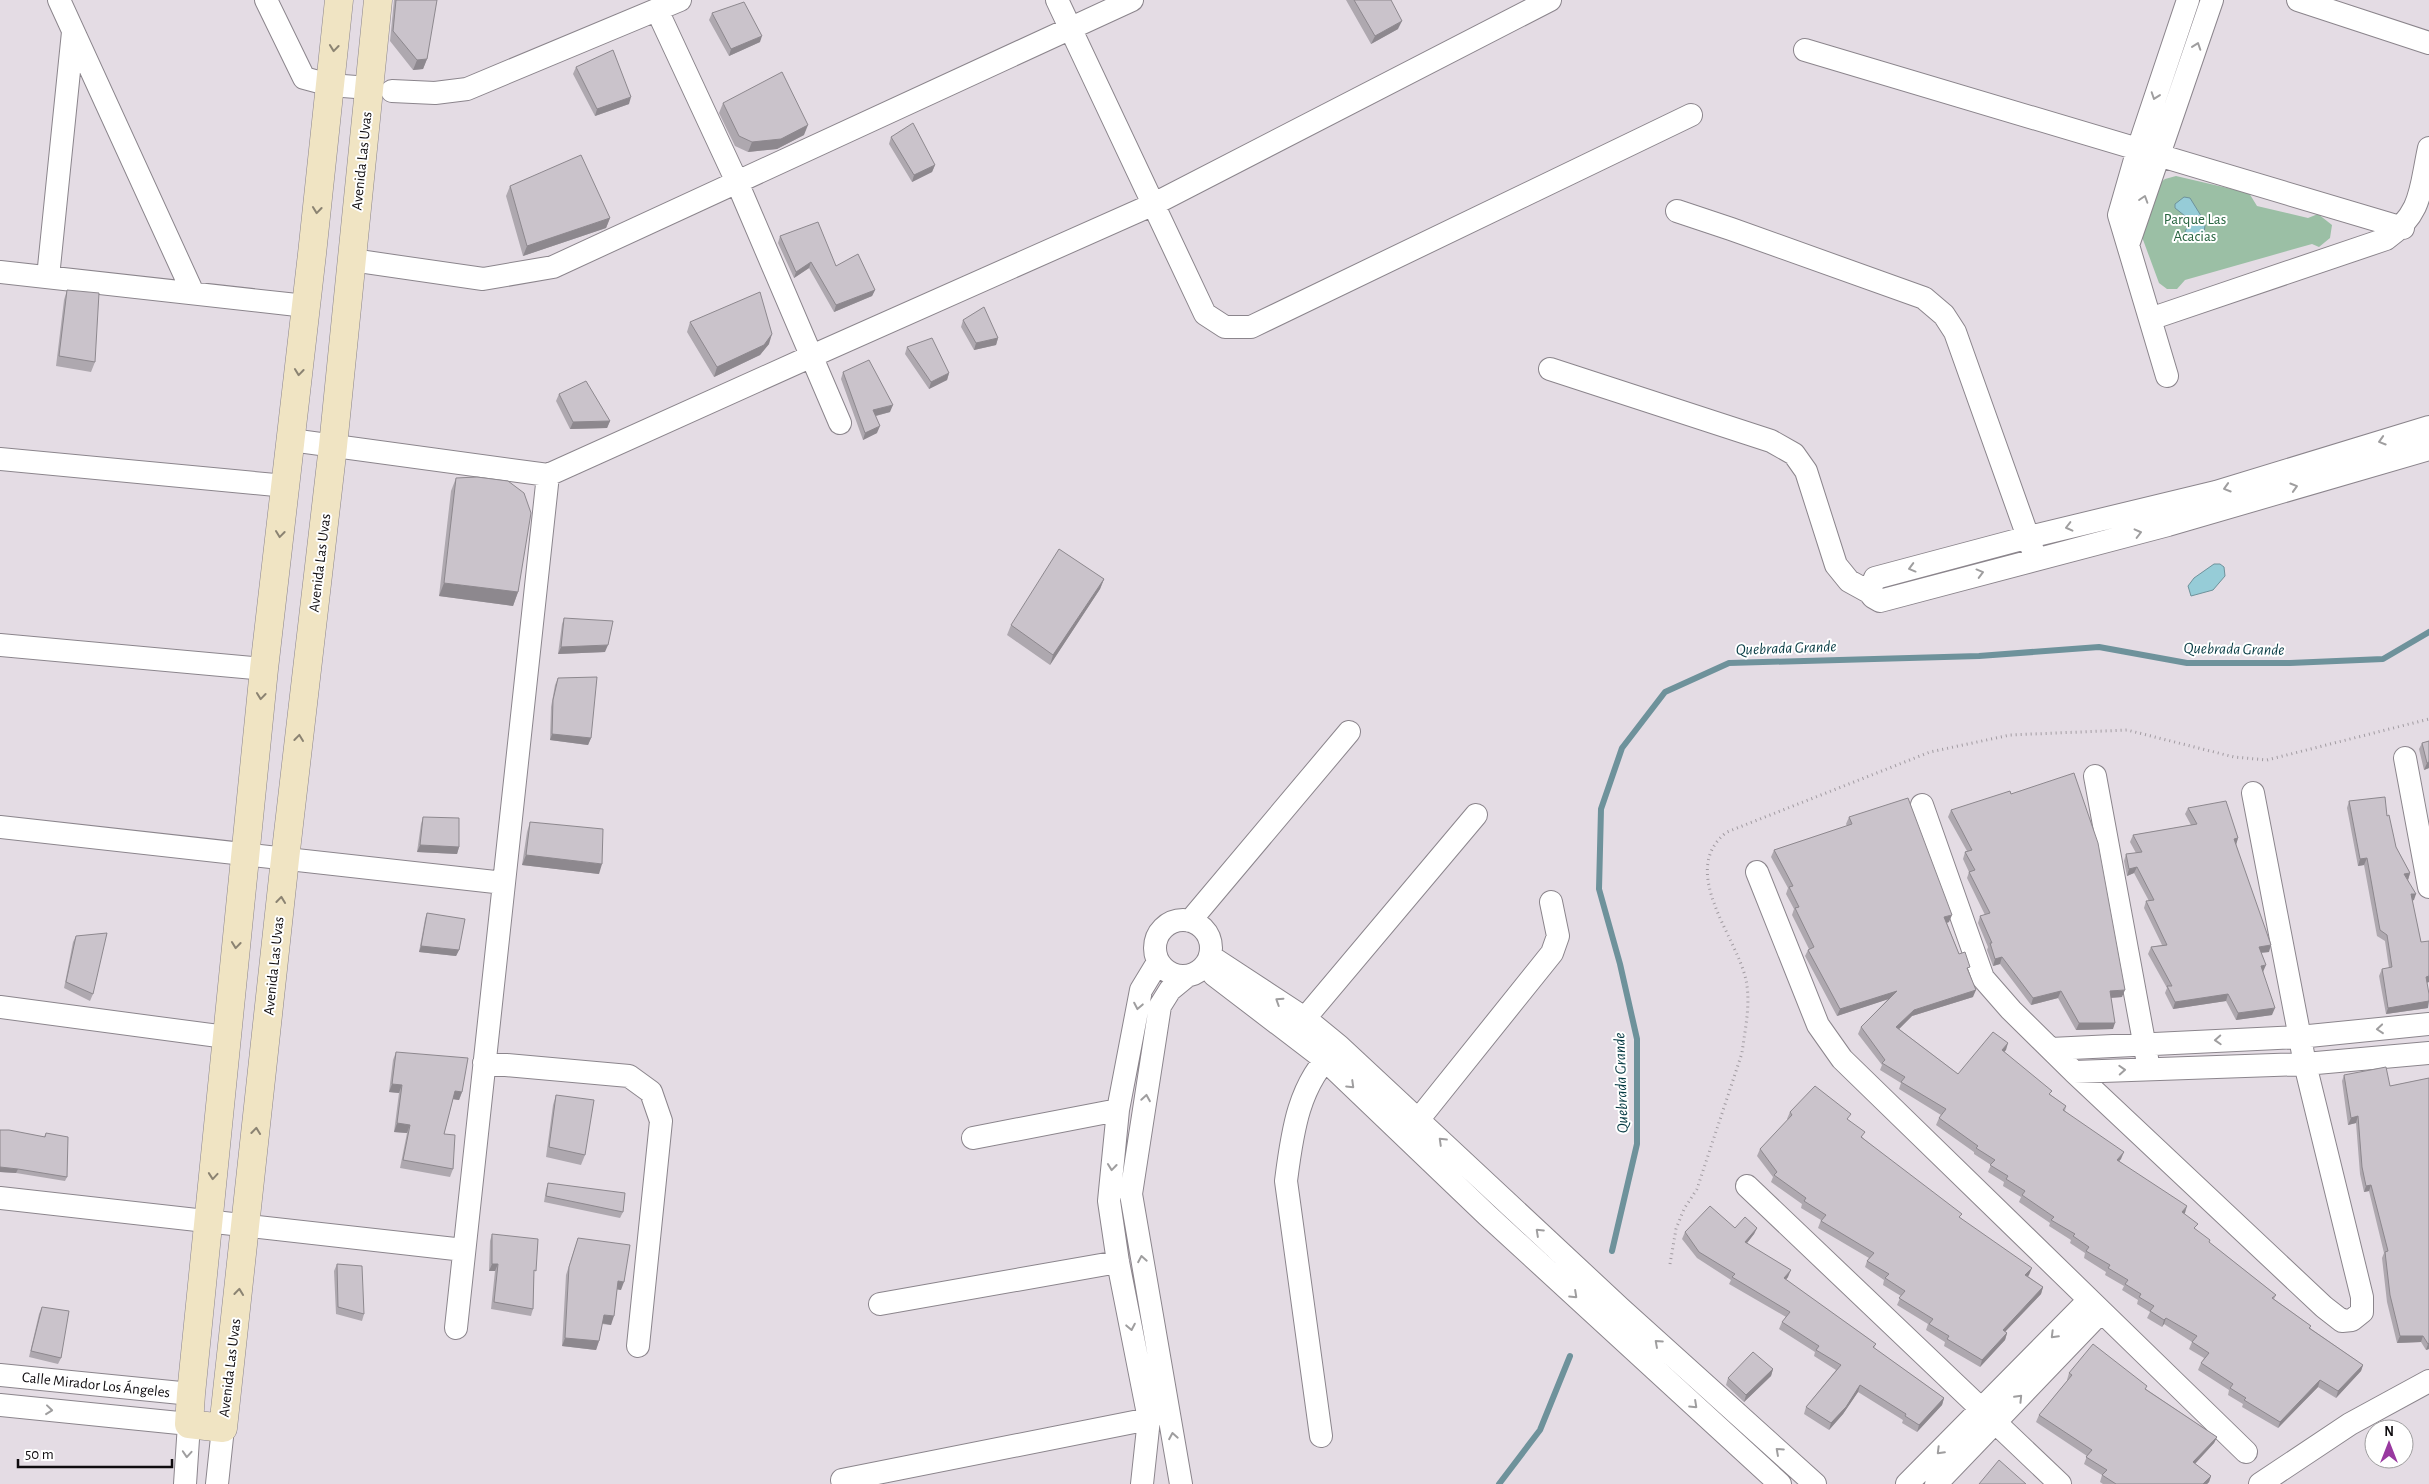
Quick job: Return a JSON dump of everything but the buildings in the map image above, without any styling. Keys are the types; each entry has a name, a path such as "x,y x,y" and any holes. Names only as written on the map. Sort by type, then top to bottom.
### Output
{"street":[{"path":"59,0 193,293"},
{"path":"266,0 304,78 330,85 435,93 467,89 680,0"},
{"path":"185,1484 191,1394 264,669 339,0"},
{"name":"Avenida Las Uvas","path":"189,1424 223,1428 285,859 333,446 352,260 381,89 378,0"},
{"path":"1057,0 1205,314 1225,327 1251,327 1691,116"},
{"path":"352,260 483,279 553,267 1132,0"},
{"path":"291,440 548,476 1154,204 1550,0"},
{"path":"2167,376 2119,215 2138,149 2188,0"},
{"path":"2128,245 2212,0"},
{"path":"2298,0 2429,43"},
{"path":"658,10 738,182 840,422"},
{"path":"48,277 73,31"},
{"path":"1805,50 2403,228"},
{"path":"2150,319 2386,240 2403,228 2415,209 2429,148"},
{"path":"1677,212 1731,228 1924,298 1944,315 1955,332 2036,558"},
{"path":"0,272 306,306"},
{"path":"1550,368 1771,441 1794,454 1806,471 1836,565 1849,581 1869,592 1880,601 2036,558 2168,525 2429,449"},
{"path":"1869,592 1875,578 2029,537 2216,492 2429,427"},
{"path":"0,459 286,486"},
{"path":"456,1328 548,476"},
{"path":"0,645 264,669"},
{"path":"1190,921 1349,732"},
{"path":"2405,758 2429,887"},
{"path":"2095,776 2149,1069"},
{"path":"1922,805 1982,978 2011,1010 2074,1072 2342,1322 2352,1320 2362,1312 2362,1297 2299,1037 2253,793"},
{"path":"1298,1027 1476,815"},
{"path":"0,827 504,883"},
{"path":"1757,872 1818,1025 1842,1060 2246,1452"},
{"path":"1404,1136 1420,1119 1552,953 1558,936 1551,902"},
{"path":"1181,1484 1131,1194 1160,1006 1170,990 1201,966 1209,938 1198,924 1180,920 1171,922 1163,928 1154,944 1158,962 1170,974 1201,966 1298,1027 1420,1119 1620,1308 1815,1484"},
{"path":"1142,1484 1149,1419 1118,1262 1109,1201 1118,1110 1141,990 1158,962"},
{"path":"0,1007 226,1037"},
{"path":"2051,1048 2299,1037 2429,1024"},
{"path":"1332,1053 1404,1136 1780,1484"},
{"path":"1321,1436 1286,1181 1291,1144 1304,1092 1332,1053"},
{"path":"2074,1072 2305,1064 2429,1053"},
{"path":"484,1063 630,1076 651,1092 661,1121 638,1346"},
{"path":"973,1138 1118,1110"},
{"path":"1455,1184 1471,1168"},
{"path":"1747,1186 2060,1484"},
{"path":"0,1198 209,1223 464,1250"},
{"path":"880,1304 1118,1262"},
{"path":"1923,1481 2094,1306"},
{"name":"Calle Mirador Los Ángeles","path":"0,1375 191,1394"},
{"path":"2260,1484 2350,1424 2429,1381"},
{"name":"Calle Mirador Los Ángeles","path":"0,1405 189,1424"},
{"path":"842,1480 1149,1419"},
{"path":"217,1484 223,1428"}],"green space":[{"name":"Parque Las Acacias","path":"2176,176 2249,193 2257,206 2308,218 2318,214 2332,225 2330,238 2319,247 2312,244 2185,280 2177,289 2167,289 2159,283 2142,237 2161,182"}],"water":[{"path":"2184,197 2190,198 2205,225 2204,234 2196,240 2185,240 2183,237 2190,220 2175,208 2175,204"},
{"path":"2214,564 2220,564 2224,567 2225,576 2213,590 2191,596 2188,586 2194,578"}],"waterway":[{"name":"Quebrada Grande","path":"1612,1251 1637,1144 1637,1039 1620,964 1599,889 1601,809 1622,748 1665,692 1729,663 1979,656 2099,647 2187,663 2290,663 2383,659 2429,632"},
{"name":"Quebrada Grande","path":"1499,1484 1540,1430 1570,1356"}]}
